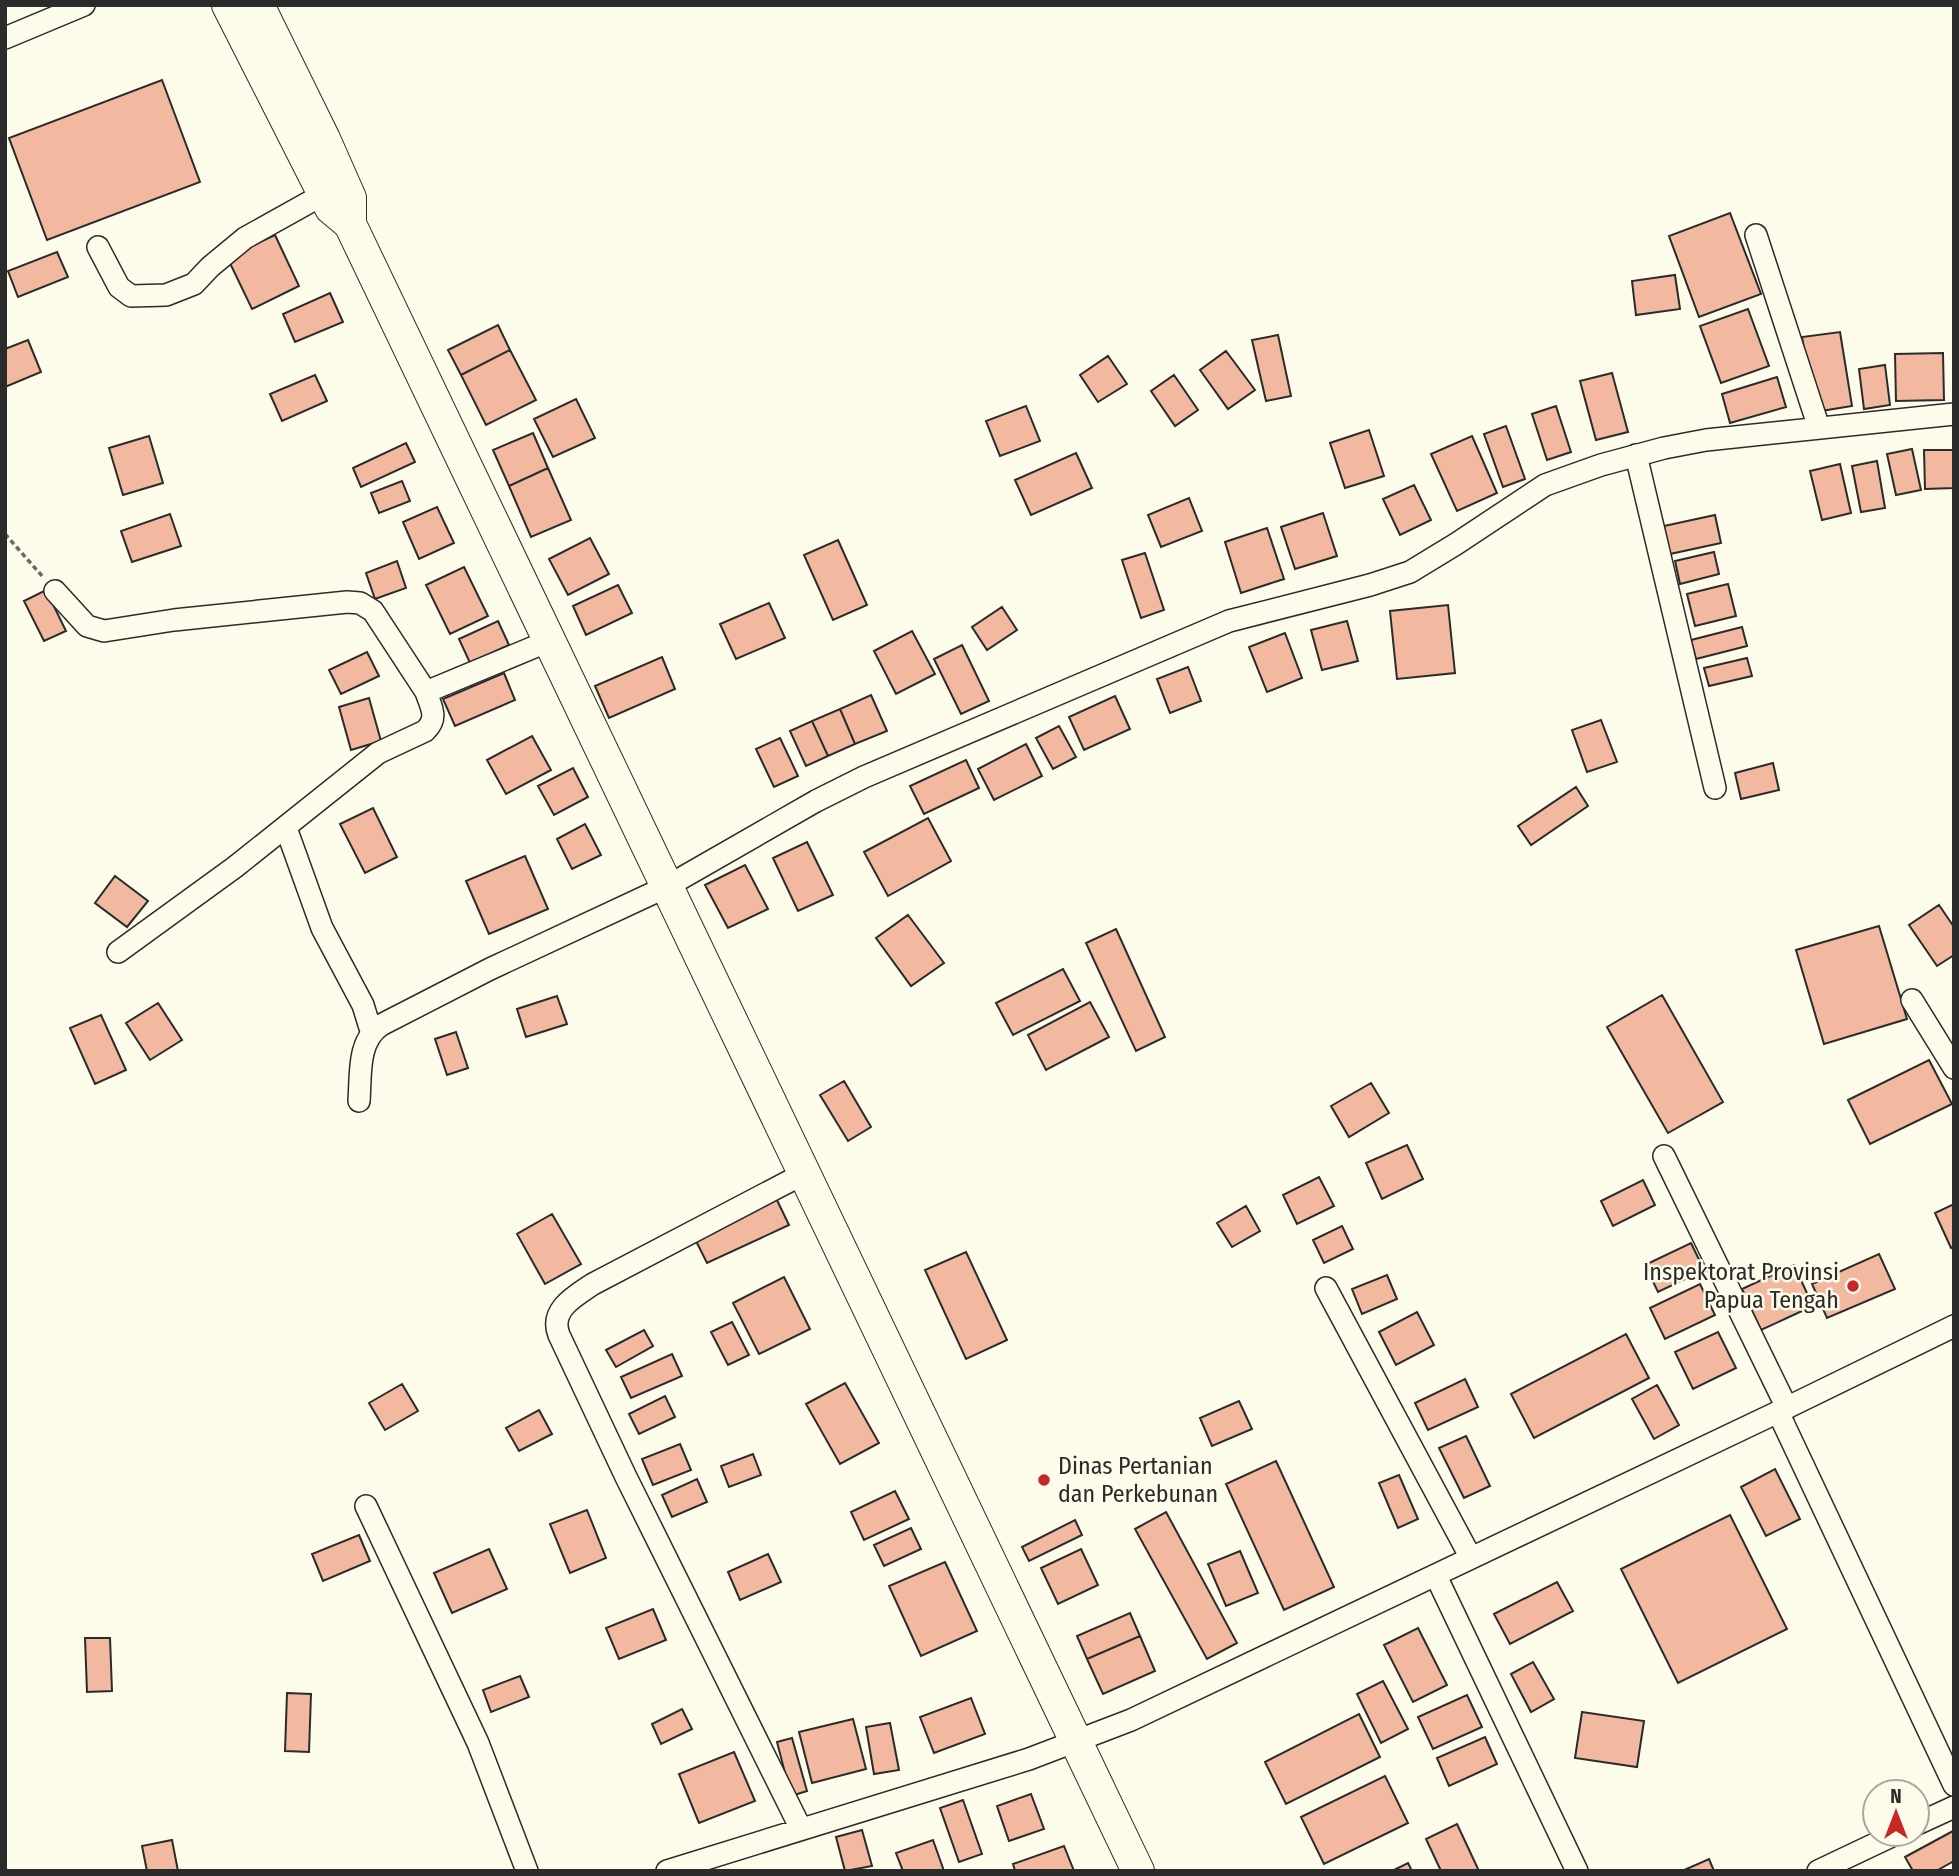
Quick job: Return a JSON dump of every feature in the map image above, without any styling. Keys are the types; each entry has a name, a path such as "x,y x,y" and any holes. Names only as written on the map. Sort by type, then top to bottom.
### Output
{"highway":[{"path":"228,5 331,208 350,224 1138,1871"},
{"path":"258,5 350,198 350,224"}],"street":[{"path":"5,38 85,5"},
{"path":"97,247 119,287 131,296 166,295 194,284 245,238 324,194"},
{"path":"1756,234 1819,428"},
{"path":"359,1101 364,1047 371,1031 490,969 666,887 863,776 1229,621 1410,572 1545,485 1636,455 1706,440 1954,414"},
{"path":"1636,455 1714,788"},
{"path":"55,591 87,626 104,631 174,620 355,602 373,611 426,692 435,717 432,725 425,731 378,752 286,828 118,951"},
{"path":"426,692 551,640"},
{"path":"286,828 322,928 363,1005 371,1031"},
{"path":"1912,1000 1954,1068"},
{"path":"1664,1156 1954,1785"},
{"path":"801,1829 626,1477 559,1335 556,1321 560,1310 593,1284 805,1173"},
{"path":"1326,1288 1471,1558"},
{"path":"667,1871 962,1781 1077,1742 1131,1720 1954,1326"},
{"path":"366,1506 478,1743 527,1871"},
{"path":"1436,1576 1568,1868"},
{"path":"1931,1818 1954,1807"},
{"path":"1818,1871 1866,1848"}],"path":[{"path":"5,534 55,591"}],"building":[{"path":"162,80 200,182 47,240 9,138"},
{"path":"1730,213 1761,294 1699,317 1669,236"},
{"path":"275,235 299,286 252,309 227,257"},
{"path":"57,252 68,277 18,297 8,271"},
{"path":"1675,275 1680,309 1636,315 1632,281"},
{"path":"330,293 343,322 295,342 283,314"},
{"path":"1748,309 1769,366 1721,383 1700,326"},
{"path":"498,325 510,350 461,375 448,350"},
{"path":"1840,332 1852,406 1815,412 1802,337"},
{"path":"1278,335 1291,396 1266,401 1252,340"},
{"path":"28,340 41,372 5,387 5,349"},
{"path":"510,350 536,400 486,425 461,375"},
{"path":"1226,351 1255,390 1228,409 1200,370"},
{"path":"1943,353 1944,400 1896,401 1895,354"},
{"path":"1108,356 1127,384 1098,402 1080,375"},
{"path":"1885,365 1890,405 1864,409 1859,369"},
{"path":"1612,373 1628,432 1596,440 1580,381"},
{"path":"315,375 327,401 282,421 270,394"},
{"path":"1174,375 1198,410 1175,426 1151,391"},
{"path":"1777,377 1786,407 1730,423 1722,394"},
{"path":"576,399 595,438 553,457 534,419"},
{"path":"1026,406 1040,441 1000,456 986,421"},
{"path":"1556,406 1571,452 1547,460 1532,414"},
{"path":"1506,426 1525,479 1503,487 1484,434"},
{"path":"1369,430 1384,476 1345,488 1330,443"},
{"path":"533,433 548,468 509,486 493,450"},
{"path":"149,436 163,483 123,495 109,448"},
{"path":"1472,436 1497,493 1457,511 1431,454"},
{"path":"406,443 415,462 361,487 353,468"},
{"path":"1912,449 1921,490 1896,495 1887,454"},
{"path":"1924,450 1954,450 1954,488 1925,489"},
{"path":"1076,453 1092,488 1031,515 1015,480"},
{"path":"1877,461 1885,508 1861,512 1852,466"},
{"path":"1840,464 1851,513 1822,520 1810,471"},
{"path":"548,468 571,520 531,537 509,486"},
{"path":"402,481 410,501 379,513 371,493"},
{"path":"1414,485 1431,520 1400,535 1383,499"},
{"path":"1189,498 1202,531 1161,547 1148,515"},
{"path":"437,507 454,543 419,559 403,522"},
{"path":"1323,513 1337,556 1295,569 1281,527"},
{"path":"170,514 181,546 132,562 121,531"},
{"path":"1715,515 1721,543 1670,554 1664,526"},
{"path":"1267,528 1284,579 1241,593 1225,542"},
{"path":"590,538 609,574 568,595 549,559"},
{"path":"838,540 867,605 833,620 804,555"},
{"path":"1714,552 1719,574 1680,584 1675,561"},
{"path":"1145,553 1164,610 1141,618 1122,560"},
{"path":"397,561 406,588 375,599 366,573"},
{"path":"464,567 488,616 450,634 426,585"},
{"path":"1728,584 1736,616 1695,626 1687,594"},
{"path":"618,585 632,613 586,635 573,606"},
{"path":"46,590 66,631 44,641 24,601"},
{"path":"769,603 785,638 736,659 720,624"},
{"path":"1448,605 1455,673 1397,679 1390,611"},
{"path":"1002,607 1017,630 987,650 972,627"},
{"path":"498,621 509,645 470,663 459,639"},
{"path":"1347,621 1358,661 1322,670 1311,630"},
{"path":"1742,627 1747,646 1696,659 1691,640"},
{"path":"912,631 935,674 896,694 874,651"},
{"path":"1285,633 1302,678 1267,692 1249,647"},
{"path":"962,645 989,701 961,714 934,659"},
{"path":"367,652 379,676 341,694 329,670"},
{"path":"662,657 675,689 609,718 595,686"},
{"path":"1747,658 1752,676 1709,686 1704,668"},
{"path":"1188,667 1201,701 1170,713 1157,679"},
{"path":"504,673 515,700 455,726 443,699"},
{"path":"871,695 887,731 855,744 840,709"},
{"path":"1115,696 1130,729 1084,750 1069,717"},
{"path":"369,698 381,741 351,750 339,707"},
{"path":"840,709 855,744 828,756 812,721"},
{"path":"1601,720 1617,762 1587,772 1572,730"},
{"path":"812,721 828,756 806,766 790,731"},
{"path":"1059,726 1076,757 1053,769 1036,738"},
{"path":"532,736 551,770 506,794 487,760"},
{"path":"780,738 798,776 774,787 756,749"},
{"path":"1026,744 1042,776 994,800 978,769"},
{"path":"966,760 979,788 924,814 910,786"},
{"path":"1773,763 1779,790 1741,799 1735,773"},
{"path":"573,768 588,797 554,815 538,786"},
{"path":"1576,787 1588,806 1531,845 1518,826"},
{"path":"373,808 397,857 365,873 340,824"},
{"path":"928,818 951,861 888,896 864,852"},
{"path":"585,824 601,855 572,869 557,839"},
{"path":"807,842 833,895 798,911 773,858"},
{"path":"525,856 548,909 489,934 466,881"},
{"path":"745,865 768,909 728,928 705,885"},
{"path":"115,876 148,901 127,927 95,903"},
{"path":"1939,905 1954,927 1954,955 1937,966 1909,925"},
{"path":"908,915 944,963 911,986 876,938"},
{"path":"1879,926 1907,1019 1824,1044 1796,950"},
{"path":"1116,929 1165,1037 1136,1051 1086,943"},
{"path":"1063,969 1080,1001 1013,1035 996,1003"},
{"path":"1662,995 1723,1102 1668,1133 1607,1027"},
{"path":"557,996 567,1024 526,1037 517,1009"},
{"path":"1090,1002 1109,1037 1046,1070 1028,1035"},
{"path":"158,1003 182,1040 150,1060 126,1023"},
{"path":"101,1015 126,1070 95,1084 70,1028"},
{"path":"456,1032 468,1068 447,1075 435,1039"},
{"path":"1929,1060 1952,1104 1870,1144 1848,1100"},
{"path":"844,1081 871,1127 848,1141 820,1095"},
{"path":"1371,1083 1389,1113 1349,1137 1331,1106"},
{"path":"1407,1145 1423,1179 1382,1199 1366,1163"},
{"path":"1319,1177 1334,1206 1297,1224 1283,1195"},
{"path":"1643,1180 1655,1205 1613,1226 1601,1201"},
{"path":"776,1198 789,1225 707,1263 694,1237"},
{"path":"1954,1204 1954,1246 1951,1248 1935,1213"},
{"path":"1246,1206 1260,1231 1232,1247 1217,1223"},
{"path":"552,1214 581,1264 545,1284 517,1234"},
{"path":"1342,1226 1353,1249 1324,1263 1313,1240"},
{"path":"1691,1243 1704,1270 1658,1292 1645,1265"},
{"path":"966,1252 1007,1340 966,1359 925,1270"},
{"name":"Inspektorat Provinsi Papua Tengah","path":"1879,1254 1895,1289 1827,1318 1812,1284"},
{"path":"1794,1265 1813,1306 1761,1330 1742,1289"},
{"path":"1387,1275 1397,1299 1362,1314 1352,1289"},
{"path":"784,1277 810,1329 759,1354 733,1303"},
{"path":"1700,1284 1715,1315 1665,1339 1650,1308"},
{"path":"1417,1312 1434,1345 1396,1365 1379,1332"},
{"path":"732,1322 749,1355 728,1365 711,1332"},
{"path":"644,1330 653,1346 616,1367 606,1350"},
{"path":"1718,1332 1736,1368 1693,1389 1675,1352"},
{"path":"1626,1334 1649,1378 1534,1438 1511,1394"},
{"path":"672,1354 682,1376 631,1398 621,1377"},
{"path":"1465,1379 1478,1407 1428,1430 1415,1403"},
{"path":"845,1383 879,1443 840,1464 806,1404"},
{"path":"402,1384 418,1411 385,1430 369,1403"},
{"path":"1657,1385 1679,1425 1654,1439 1632,1399"},
{"path":"665,1396 675,1417 639,1434 629,1414"},
{"path":"1239,1401 1252,1429 1212,1446 1200,1418"},
{"path":"539,1410 552,1434 519,1451 506,1428"},
{"path":"1466,1436 1490,1486 1464,1498 1439,1448"},
{"path":"680,1444 691,1470 653,1485 642,1459"},
{"path":"753,1454 761,1475 729,1487 721,1466"},
{"path":"1276,1461 1334,1587 1284,1610 1226,1484"},
{"path":"1775,1469 1800,1519 1766,1536 1741,1487"},
{"path":"1399,1475 1418,1519 1398,1528 1379,1483"},
{"path":"697,1479 707,1502 672,1517 662,1495"},
{"path":"895,1491 909,1519 864,1540 851,1512"},
{"path":"587,1510 606,1558 570,1573 550,1524"},
{"path":"1166,1512 1237,1643 1207,1659 1135,1529"},
{"path":"1730,1515 1787,1629 1678,1683 1621,1569"},
{"path":"1075,1520 1082,1535 1029,1561 1022,1547"},
{"path":"911,1528 921,1549 884,1566 874,1545"},
{"path":"359,1535 370,1561 323,1581 312,1554"},
{"path":"489,1549 507,1589 452,1613 434,1573"},
{"path":"1081,1549 1098,1585 1058,1604 1041,1568"},
{"path":"1240,1551 1258,1593 1226,1606 1208,1564"},
{"path":"768,1554 781,1582 740,1600 728,1572"},
{"path":"945,1562 977,1631 921,1656 889,1586"},
{"path":"1557,1582 1573,1611 1510,1644 1494,1614"},
{"path":"653,1609 666,1640 619,1659 606,1628"},
{"path":"1130,1613 1140,1636 1087,1659 1077,1636"},
{"path":"1418,1628 1447,1685 1413,1702 1384,1645"},
{"path":"1140,1636 1155,1671 1103,1694 1087,1659"},
{"path":"85,1638 110,1638 112,1691 87,1692"},
{"path":"1533,1662 1554,1699 1531,1712 1511,1674"},
{"path":"520,1676 529,1697 491,1712 483,1690"},
{"path":"1383,1681 1408,1729 1381,1743 1357,1694"},
{"path":"287,1693 311,1694 309,1752 285,1751"},
{"path":"1467,1695 1482,1727 1433,1749 1418,1717"},
{"path":"971,1698 985,1734 934,1753 920,1717"},
{"path":"682,1709 692,1729 661,1744 652,1724"},
{"path":"1582,1712 1644,1721 1637,1767 1575,1758"},
{"path":"1359,1714 1380,1757 1286,1804 1265,1762"},
{"path":"853,1719 866,1769 812,1783 799,1732"},
{"path":"890,1723 899,1770 874,1774 866,1727"},
{"path":"1485,1737 1497,1764 1449,1786 1437,1758"},
{"path":"792,1738 807,1791 791,1796 777,1742"},
{"path":"734,1752 755,1801 699,1823 679,1774"},
{"path":"1385,1776 1408,1823 1324,1864 1301,1817"},
{"path":"1031,1794 1044,1829 1009,1841 997,1806"},
{"path":"963,1800 982,1854 959,1862 940,1808"},
{"path":"1457,1824 1479,1871 1441,1871 1426,1839"},
{"path":"862,1830 872,1866 845,1871 836,1837"},
{"path":"1953,1831 1954,1861 1936,1871 1913,1871 1905,1857 1922,1848 1931,1848 1931,1843"},
{"path":"172,1840 178,1871 147,1871 142,1846"},
{"path":"933,1840 944,1871 903,1871 896,1853"},
{"path":"1064,1846 1074,1871 1015,1871 1013,1864"},
{"path":"1709,1859 1714,1871 1682,1871"},
{"path":"1408,1863 1412,1871 1392,1871"}],"place":[{"name":"Inspektorat Provinsi Papua Tengah","path":"1853,1286"},
{"name":"Dinas Pertanian dan Perkebunan","path":"1044,1480"}]}
